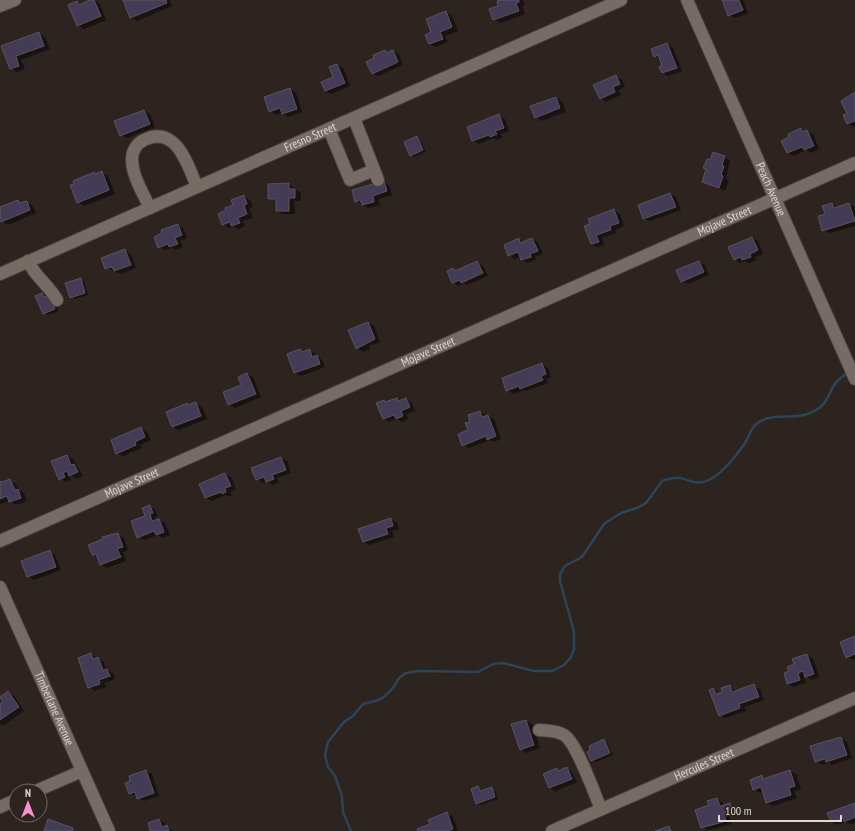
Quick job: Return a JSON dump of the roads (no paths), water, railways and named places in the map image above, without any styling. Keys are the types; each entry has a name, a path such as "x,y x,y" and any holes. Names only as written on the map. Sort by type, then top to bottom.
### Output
{"street":[{"path":"0,6 15,0"},
{"name":"Fresno Street","path":"0,274 621,0"},
{"name":"Peach Avenue","path":"687,0 855,379"},
{"path":"329,129 350,180 376,175 354,118"},
{"path":"150,208 133,172 132,158 135,146 143,140 156,135 168,138 179,148 188,163 197,187"},
{"name":"Mojave Street","path":"0,541 855,163"},
{"path":"28,262 33,272 49,287 57,300"},
{"name":"Timberlane Avenue","path":"0,587 109,831"},
{"name":"Hercules Street","path":"552,831 855,698"},
{"path":"539,730 553,731 564,735 573,744 601,809"},
{"path":"48,786 82,771"}],"waterway":[{"path":"351,831 343,812 342,796 335,776 328,767 325,755 328,742 344,722 353,716 363,704 379,700 386,695 393,688 399,678 406,673 417,671 478,672 493,664 503,663 534,671 552,671 564,665 571,657 574,649 574,632 560,581 560,574 565,566 582,557 604,524 621,513 637,508 646,503 662,481 671,478 678,478 694,482 705,482 714,477 733,459 745,443 756,424 769,418 802,416 809,414 825,402 837,381 849,373"}]}
